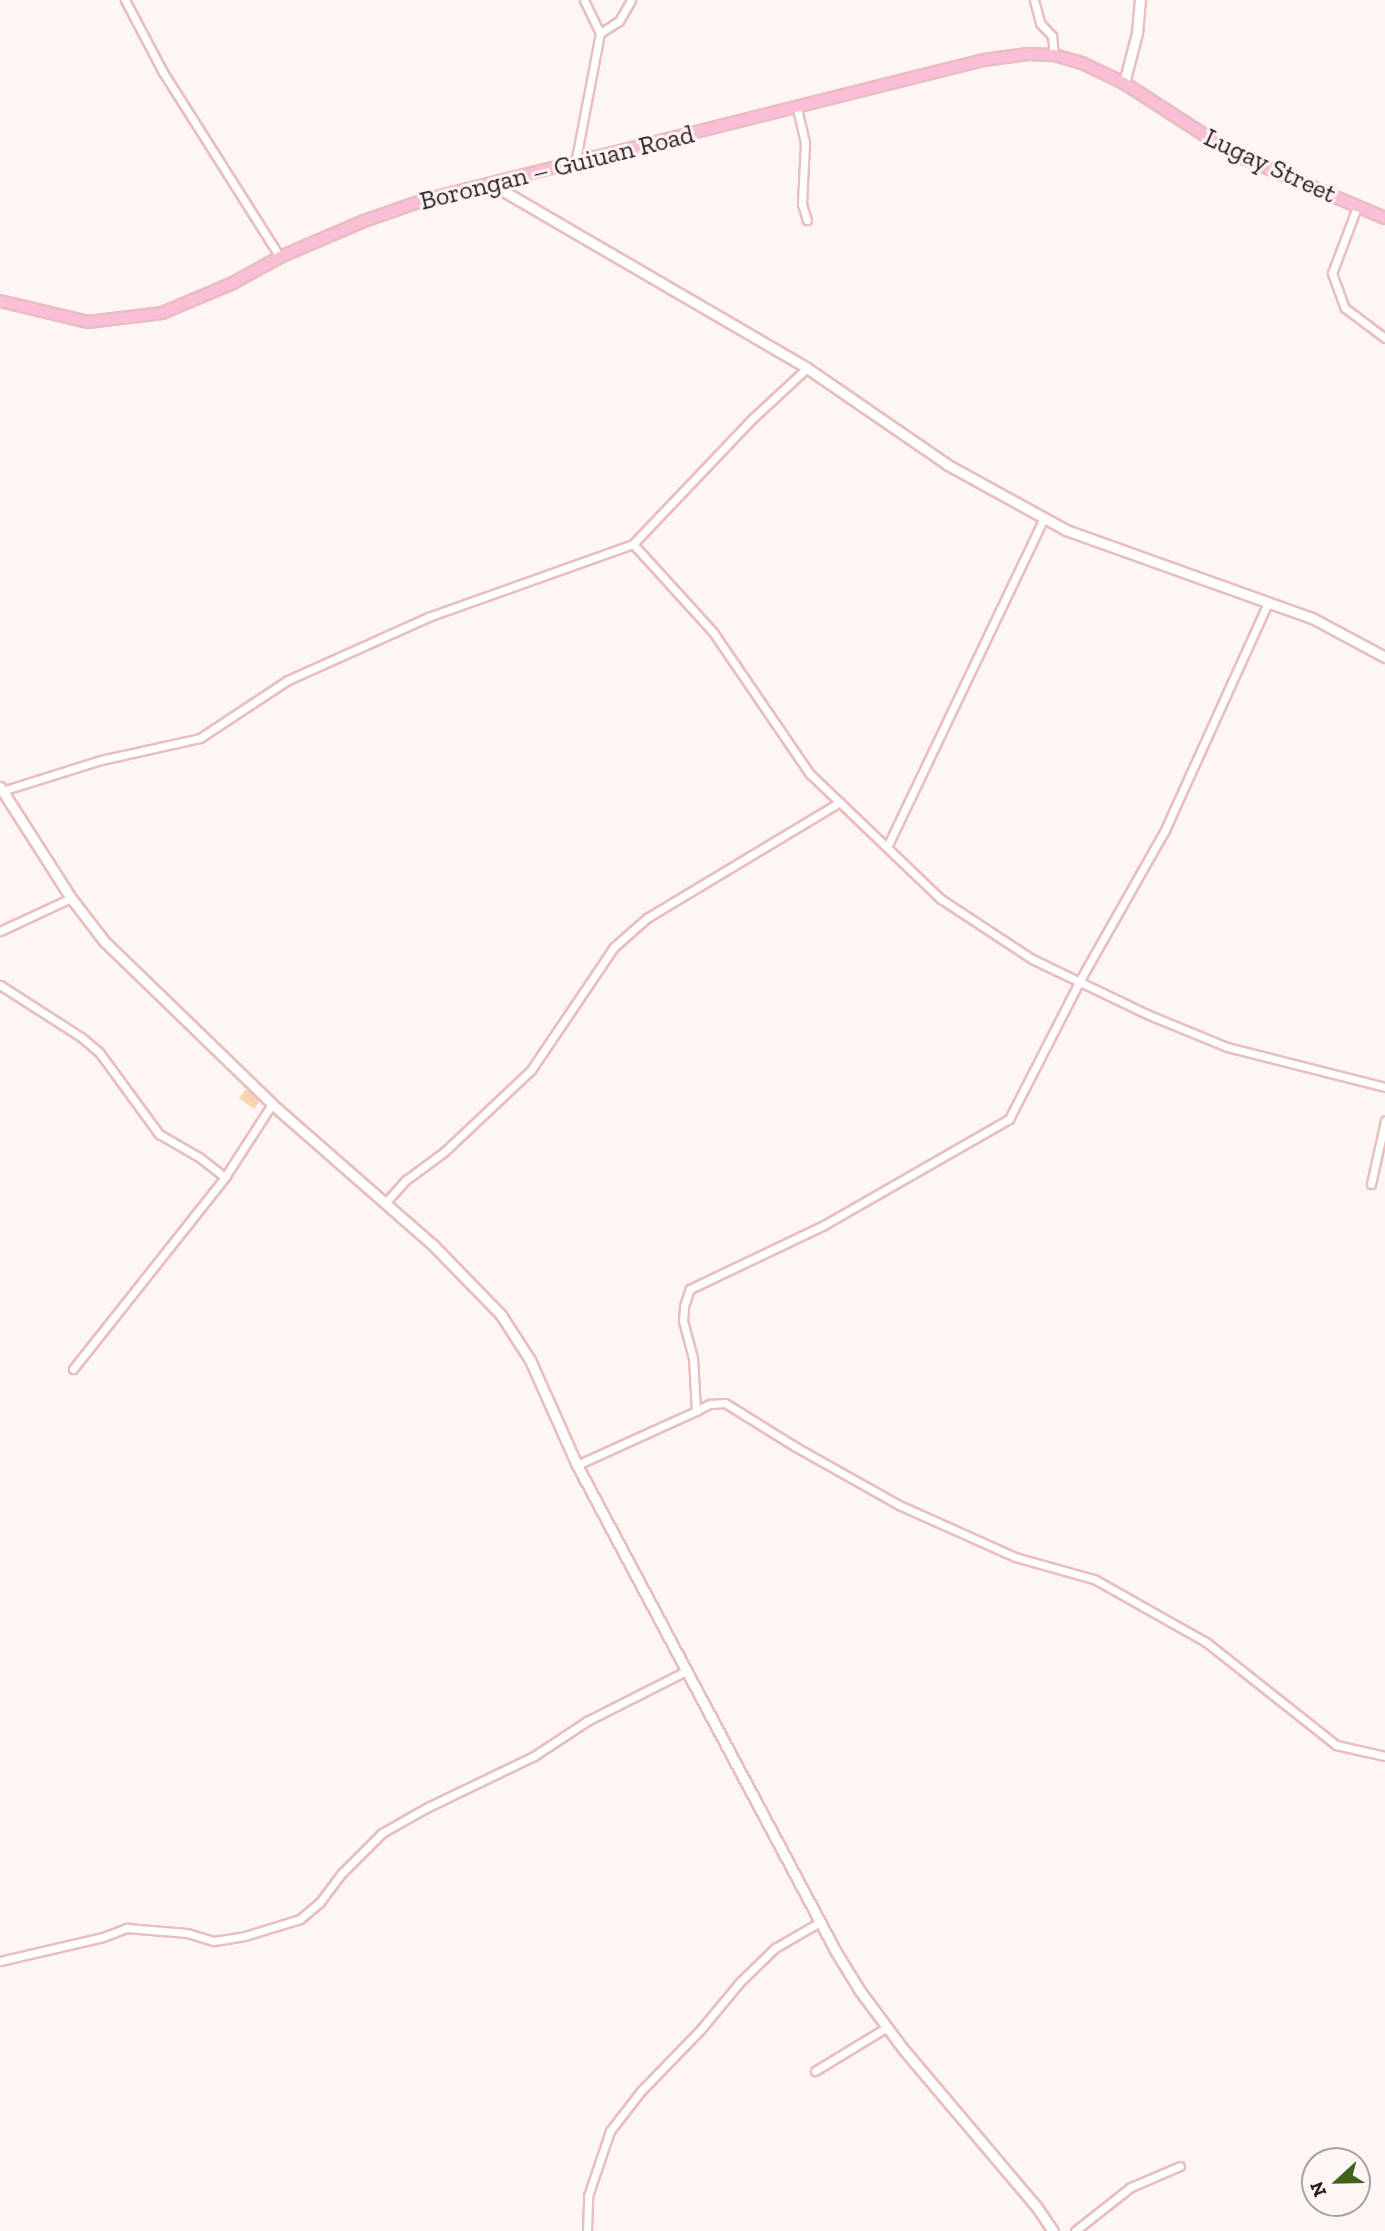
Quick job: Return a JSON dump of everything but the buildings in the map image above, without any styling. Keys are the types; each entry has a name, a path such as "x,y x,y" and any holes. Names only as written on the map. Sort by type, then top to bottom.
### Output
{"main road":[{"name":"Borongan – Guiuan Road","path":"0,300 88,322 162,313 233,283 280,257 363,221 424,200 493,185 984,60 1028,54 1054,55 1082,63 1124,83"},
{"name":"Lugay Street","path":"1124,83 1232,153 1385,218"}],"street":[{"path":"125,0 163,72 280,257"},
{"path":"575,164 600,33 584,0"},
{"path":"600,33 619,21 631,0"},
{"path":"1034,0 1040,23 1052,36 1054,55"},
{"path":"1124,83 1137,33 1140,0"},
{"path":"797,107 805,142 802,204 807,220"},
{"path":"493,185 807,368 948,465 1045,519 1066,530 1312,618 1385,657"},
{"path":"1357,207 1332,273 1345,308 1385,338"},
{"path":"807,368 753,418 633,544 428,617 314,668 288,680 200,738 101,760 1,789 71,898 113,950 272,1104 386,1202 468,1279 501,1315 530,1360 577,1465 820,1922 860,1991 1036,2206 1053,2231"},
{"path":"887,847 1045,519"},
{"path":"633,544 713,632 810,774 941,899 1032,959 1227,1047 1385,1087"},
{"path":"696,1410 693,1358 683,1321 684,1306 691,1289 824,1225 1009,1119 1079,982 1164,832 1268,603"},
{"path":"386,1202 406,1180 444,1152 531,1070 614,947 647,918 840,802"},
{"path":"0,931 71,898"},
{"path":"0,985 81,1037 99,1052 159,1135 198,1157 225,1177"},
{"path":"74,1369 225,1177 272,1104"},
{"path":"1371,1184 1385,1121"},
{"path":"696,1393 710,1404"},
{"path":"577,1465 710,1404 724,1403 899,1505 1015,1556 1094,1579 1206,1642 1336,1745 1385,1756"},
{"path":"0,1961 103,1937 127,1928 187,1933 214,1941 245,1936 300,1919 320,1902 342,1873 382,1833 428,1807 534,1756 587,1721 685,1671"},
{"path":"587,2231 588,2196 610,2131 641,2091 701,2029 740,1982 775,1948 820,1922"},
{"path":"815,2071 887,2027"},
{"path":"1075,2231 1131,2187 1181,2166"}],"shaded area":[{"path":"246,1089 260,1101 254,1109 239,1098"}]}
